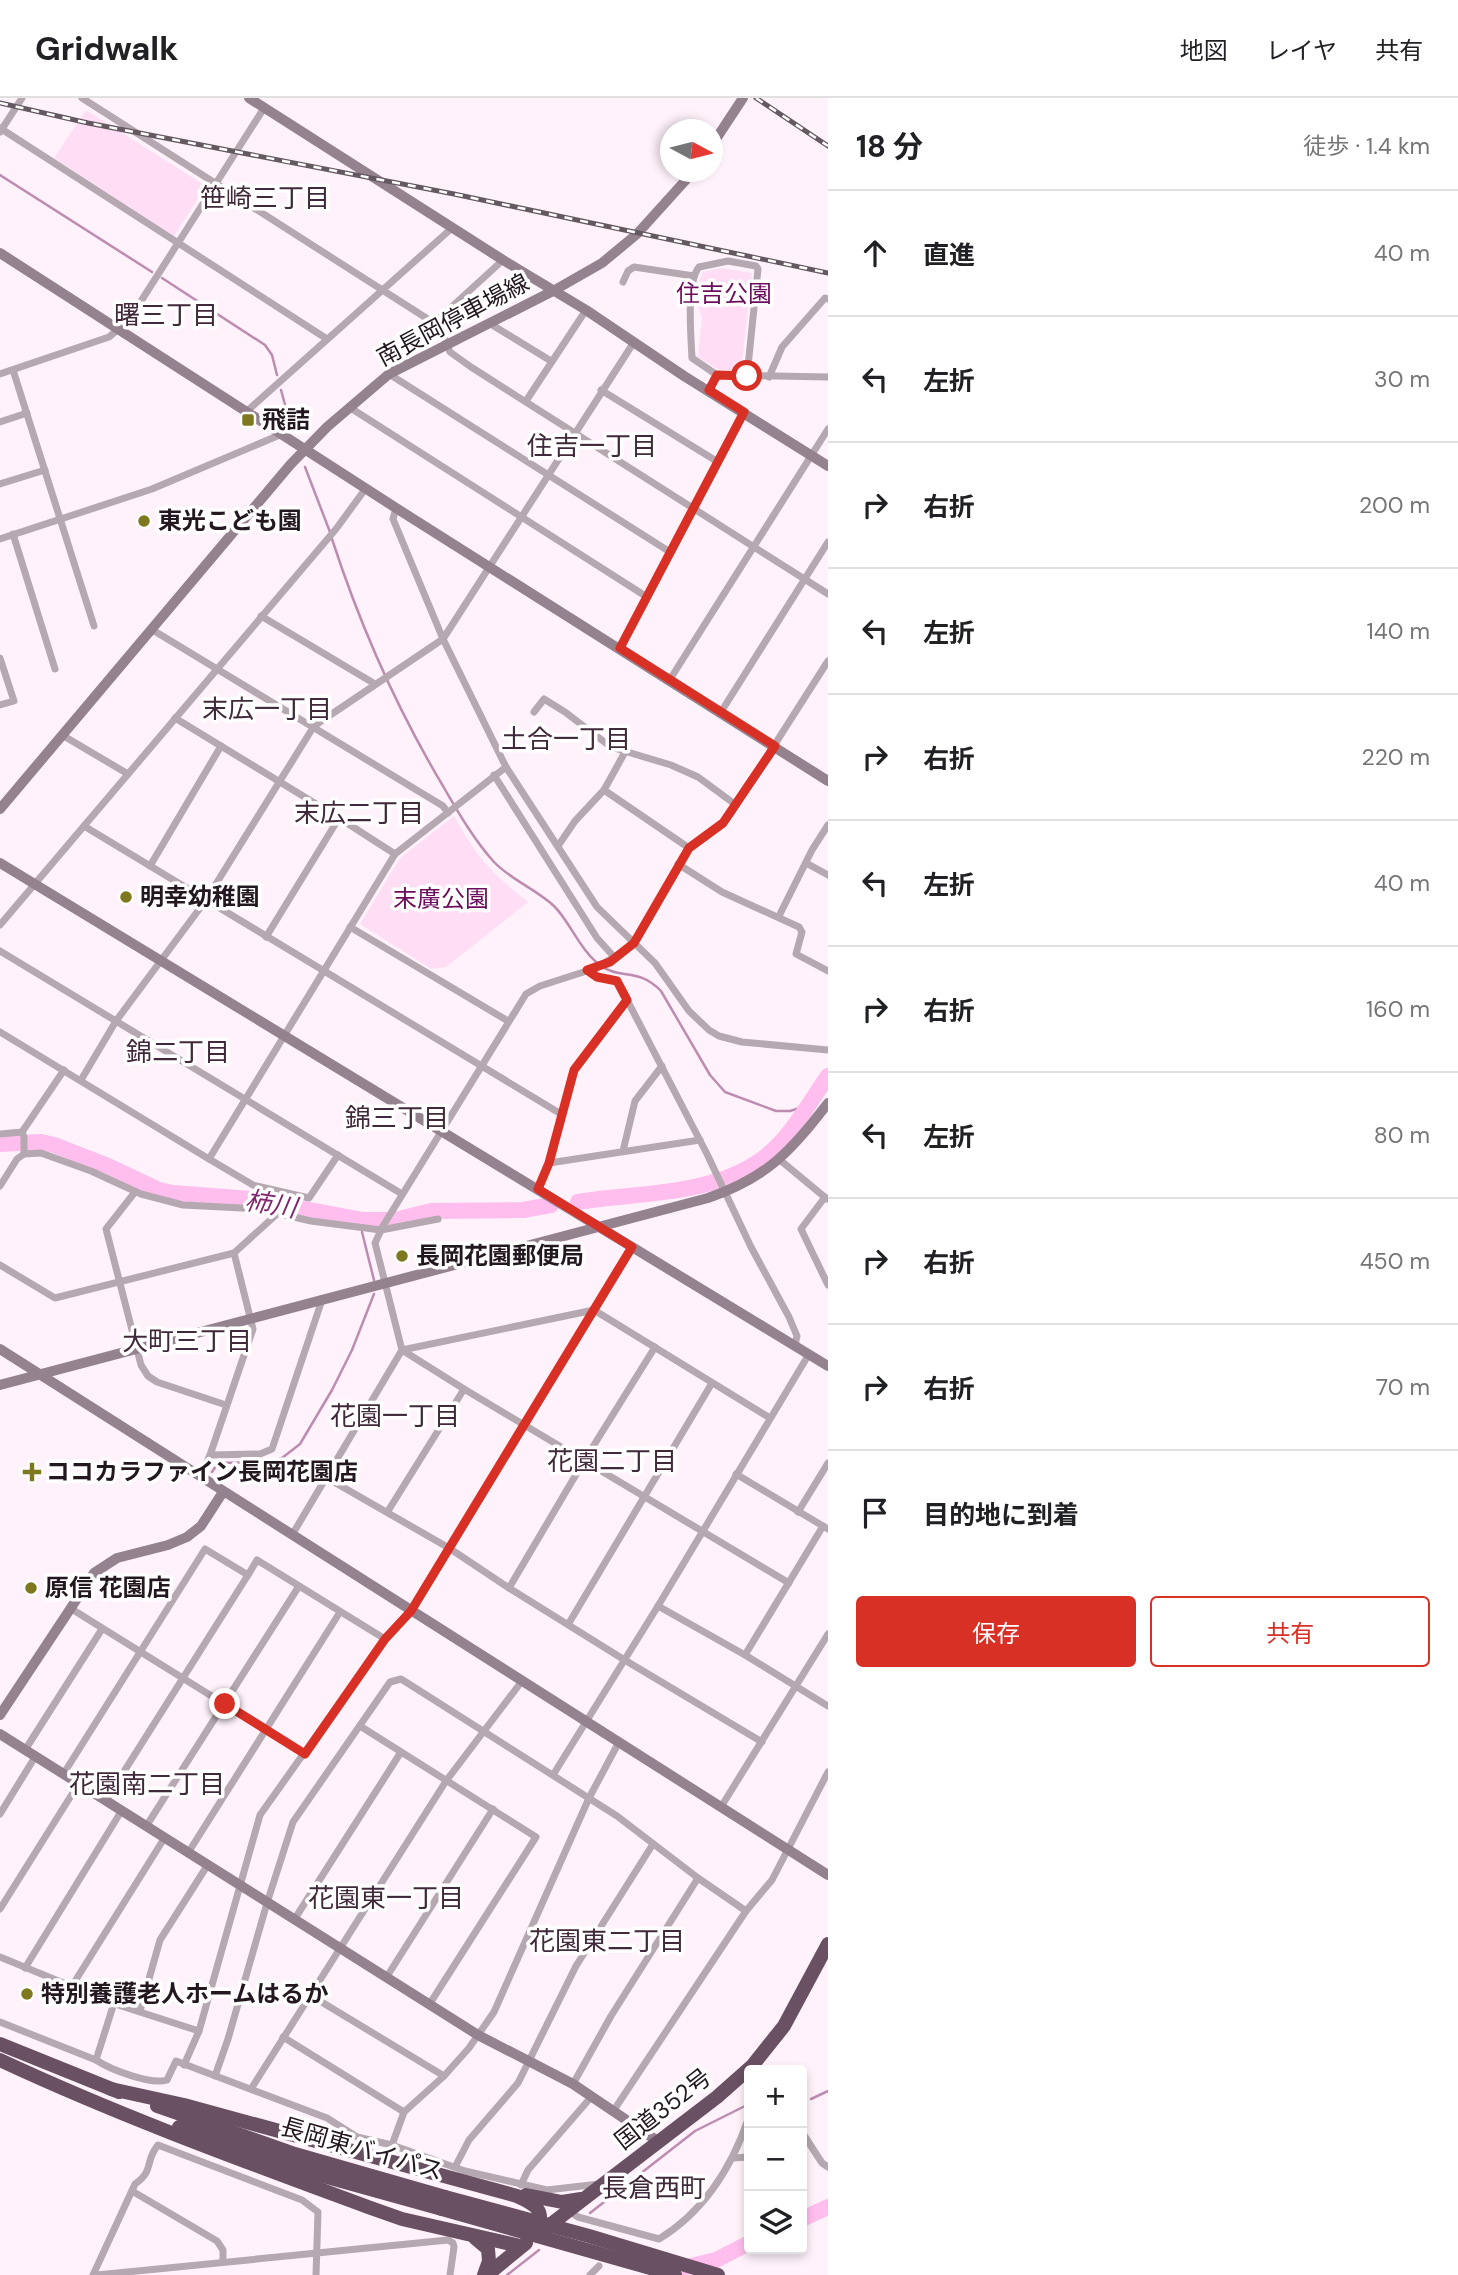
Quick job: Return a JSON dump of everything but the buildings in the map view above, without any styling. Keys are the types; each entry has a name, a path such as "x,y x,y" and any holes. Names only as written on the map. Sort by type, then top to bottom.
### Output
{"highway":[{"name":"国道352号","path":"755,2065 784,2026 828,1944"},
{"name":"長岡東バイパス","path":"0,2044 230,2133 676,2275"},
{"name":"長岡東バイパス","path":"0,2060 217,2140 327,2177 589,2236 718,2275"},
{"path":"0,2060 76,2095 203,2146 402,2219 467,2235 526,2242 541,2221 533,2204 477,2184"},
{"name":"国道352号","path":"485,2275 744,2075"},
{"path":"111,2089 184,2105 477,2184 555,2202 582,2199"},
{"path":"467,2235 480,2240 488,2249 489,2261 485,2275"}],"street":[{"path":"22,98 1,130 327,339"},
{"path":"82,98 435,323 450,352 828,594"},
{"path":"249,98 828,466"},
{"path":"723,128 743,98"},
{"path":"0,374 109,337 129,320 264,108"},
{"name":"南長岡停車場線","path":"0,808 305,449 349,407 389,374 582,276 638,234 683,182"},
{"path":"247,411 452,228"},
{"path":"0,253 828,781"},
{"path":"435,323 503,260"},
{"path":"747,376 758,269 756,266 728,261 699,267 694,276 691,308 694,362 717,375 769,377 828,377"},
{"path":"622,282 634,267 694,276"},
{"path":"769,377 782,347 825,298 828,299"},
{"path":"526,401 586,310"},
{"path":"488,323 551,361"},
{"path":"81,1080 116,1021 206,900 314,726 443,639 634,342"},
{"path":"684,376 694,362"},
{"path":"13,370 94,626"},
{"path":"389,374 670,552"},
{"path":"709,390 717,375"},
{"path":"601,390 718,462"},
{"path":"349,407 647,597"},
{"path":"620,648 744,412"},
{"path":"0,422 27,413"},
{"path":"669,681 828,429"},
{"path":"0,539 152,489 282,434"},
{"path":"0,485 45,470"},
{"path":"0,925 336,528 366,488"},
{"path":"396,508 393,519 443,639 506,767 597,907 664,974 700,1023 719,1036 760,1044 828,1050"},
{"path":"13,534 55,669"},
{"path":"721,712 828,542"},
{"path":"261,616 377,682"},
{"path":"152,629 314,726 449,812"},
{"path":"0,658 13,701 0,705"},
{"path":"789,1583 402,1350 375,1243 402,1194 526,994 540,986 596,968 612,960 634,943 689,848 723,823 737,806 828,661"},
{"path":"534,712 544,699 611,747 698,776 737,806"},
{"path":"175,718 395,854"},
{"path":"62,735 128,774"},
{"path":"150,866 221,746"},
{"path":"558,846 575,821 604,790 625,752"},
{"path":"209,1159 395,854 506,767"},
{"path":"494,775 612,960"},
{"path":"604,790 689,848"},
{"path":"265,937 339,818"},
{"path":"779,916 828,825"},
{"path":"84,826 561,1114"},
{"path":"0,863 828,1366"},
{"path":"806,863 828,875"},
{"path":"678,864 722,892 799,927 802,932 796,954 828,971"},
{"path":"350,927 508,1021"},
{"path":"0,951 402,1194"},
{"path":"587,970 597,977 617,981 789,1318 797,1336 795,1345"},
{"path":"538,1189 549,1163 574,1070 627,1000"},
{"path":"0,1032 253,1185 309,1198 338,1155"},
{"path":"623,1151 635,1101 662,1066"},
{"path":"0,1186 24,1152 23,1135 64,1070"},
{"path":"0,1385 601,1227 722,1189 761,1174 780,1160 828,1103"},
{"path":"0,1134 23,1135"},
{"path":"549,1163 699,1140"},
{"path":"24,1152 53,1156 135,1192 183,1205 259,1209 277,1214 382,1228 438,1219"},
{"path":"780,1160 827,1198 801,1229 828,1285"},
{"path":"135,1192 106,1229 141,1365 148,1376 157,1382 226,1405"},
{"path":"0,1265 55,1298 234,1253 277,1214"},
{"path":"184,2065 199,2031 260,1815 385,1639 411,1611 632,1247"},
{"path":"200,1477 253,1329 234,1253"},
{"path":"210,1455 260,1454 272,1449 322,1300"},
{"path":"292,1535 402,1350 594,1310 770,1418"},
{"path":"509,1588 655,1347"},
{"path":"0,1349 828,1875"},
{"path":"553,1775 809,1354"},
{"path":"569,1623 712,1383"},
{"path":"388,1511 464,1389"},
{"path":"797,1512 828,1463"},
{"path":"736,1474 825,1528 745,1655"},
{"path":"327,1478 449,1548 509,1588 762,1742"},
{"path":"0,1715 88,1581 104,1565 124,1555 180,1541 194,1532 208,1517 223,1492"},
{"path":"64,1773 205,1549 248,1575"},
{"path":"106,1800 257,1560 385,1639"},
{"path":"146,1825 299,1586"},
{"path":"658,1606 828,1706"},
{"path":"70,1608 305,1754"},
{"path":"188,1853 340,1612"},
{"path":"25,1749 102,1629"},
{"path":"721,1807 828,1634"},
{"path":"215,2076 293,1822 390,1682 401,1679 589,1798 746,1910"},
{"path":"251,2089 446,1781 522,1681"},
{"path":"360,1726 536,1837 429,2005"},
{"path":"0,1734 429,2005 478,2035 573,2084 659,2142"},
{"path":"392,2145 404,2112 444,2076 478,2035 503,1994 589,1798 618,1742"},
{"path":"294,1920 401,1752"},
{"path":"0,1814 35,1757"},
{"path":"614,2110 746,1910 772,1880 828,1772"},
{"path":"0,1909 79,1783"},
{"path":"386,1978 493,1809"},
{"path":"25,1968 122,1810"},
{"path":"72,1986 165,1837"},
{"path":"455,2167 469,2140 518,2083 576,1966 653,1844"},
{"path":"140,2011 160,1940 207,1866"},
{"path":"573,2084 611,2016 698,1878"},
{"path":"0,1957 114,2003 199,2031"},
{"path":"310,1995 444,2076"},
{"path":"96,2060 114,2003"},
{"path":"0,2022 105,2066 158,2083 167,2080 176,2061 327,2118 357,2137 392,2145 455,2167 521,2185 560,2190 605,2183"},
{"path":"283,2037 404,2112"},
{"path":"521,2185 528,2170 592,2096"},
{"path":"569,2210 578,2217 659,2239 694,2212 711,2192 733,2158 744,2128"},
{"path":"807,2139 828,2167"},
{"path":"316,2275 317,2254 318,2212 293,2197 159,2145 151,2154 149,2171 144,2180 135,2184 132,2190 95,2275 168,2271 223,2262 317,2254 448,2240 454,2247 450,2275"},
{"path":"733,2158 744,2158"},
{"path":"132,2190 217,2241 221,2245 223,2262"},
{"path":"627,2242 632,2232"},
{"path":"590,2275 599,2266"}],"green space":[{"path":"86,110 206,186 174,236 54,158"},
{"name":"住吉公園","path":"721,268 752,273 741,371 719,370 698,357 702,317 698,306 700,279 703,272"},
{"name":"末廣公園","path":"454,816 486,864 528,902 446,967 431,969 360,924 400,858"}],"waterway":[{"path":"0,175 152,272"},
{"path":"162,278 265,345 272,355 277,375"},
{"path":"281,390 290,423"},
{"path":"305,467 330,532"},
{"path":"332,539 367,635 395,697 449,796 494,862 554,906 584,948 604,968 644,978 661,991 710,1075 725,1092 776,1111 790,1111 806,1106"},
{"name":"柿川","path":"578,1202 659,1193 713,1182 738,1173 761,1160 781,1142 828,1076"},
{"name":"柿川","path":"0,1144 41,1142 54,1145 159,1190 173,1193 251,1199 363,1220 395,1220 431,1211 523,1210 551,1205"},
{"path":"362,1232 374,1280"},
{"path":"212,1472 218,1463 269,1462 282,1458 300,1444 352,1350 374,1294"},
{"path":"811,2099 828,2091"},
{"path":"590,2213 695,2131 744,2106"},
{"path":"807,2217 828,2207"},
{"path":"683,2268 716,2260 744,2246"},
{"path":"507,2275 539,2250"}],"railway":[{"path":"756,98 828,146"},
{"path":"0,103 88,123 454,194 828,273"}],"place":[{"name":"飛詰","path":"248,420"},
{"name":"東光こども園","path":"144,521"},
{"name":"明幸幼稚園","path":"126,897"},
{"name":"長岡花園郵便局","path":"402,1256"},
{"name":"ココカラファイン長岡花園店","path":"32,1472"},
{"name":"原信 花園店","path":"31,1588"},
{"name":"特別養護老人ホームはるか","path":"27,1994"}],"district":[{"name":"笹崎三丁目","path":"265,198"},
{"name":"曙三丁目","path":"166,315"},
{"name":"住吉一丁目","path":"592,446"},
{"name":"末広一丁目","path":"267,709"},
{"name":"土合一丁目","path":"566,739"},
{"name":"末広二丁目","path":"359,813"},
{"name":"錦二丁目","path":"178,1052"},
{"name":"錦三丁目","path":"397,1118"},
{"name":"大町三丁目","path":"187,1341"},
{"name":"花園一丁目","path":"395,1416"},
{"name":"花園二丁目","path":"612,1461"},
{"name":"花園南二丁目","path":"147,1784"},
{"name":"花園東一丁目","path":"386,1898"},
{"name":"花園東二丁目","path":"607,1941"},
{"name":"長倉西町","path":"654,2188"}],"route":[{"path":"225,1704 305,1754 385,1639 411,1611 632,1247 538,1189 549,1163 574,1070 627,1000 617,981 605,980 587,970 610,962 634,943 681,859 697,840 723,823 775,746 620,648 744,412 709,390 717,375 747,376"}]}
